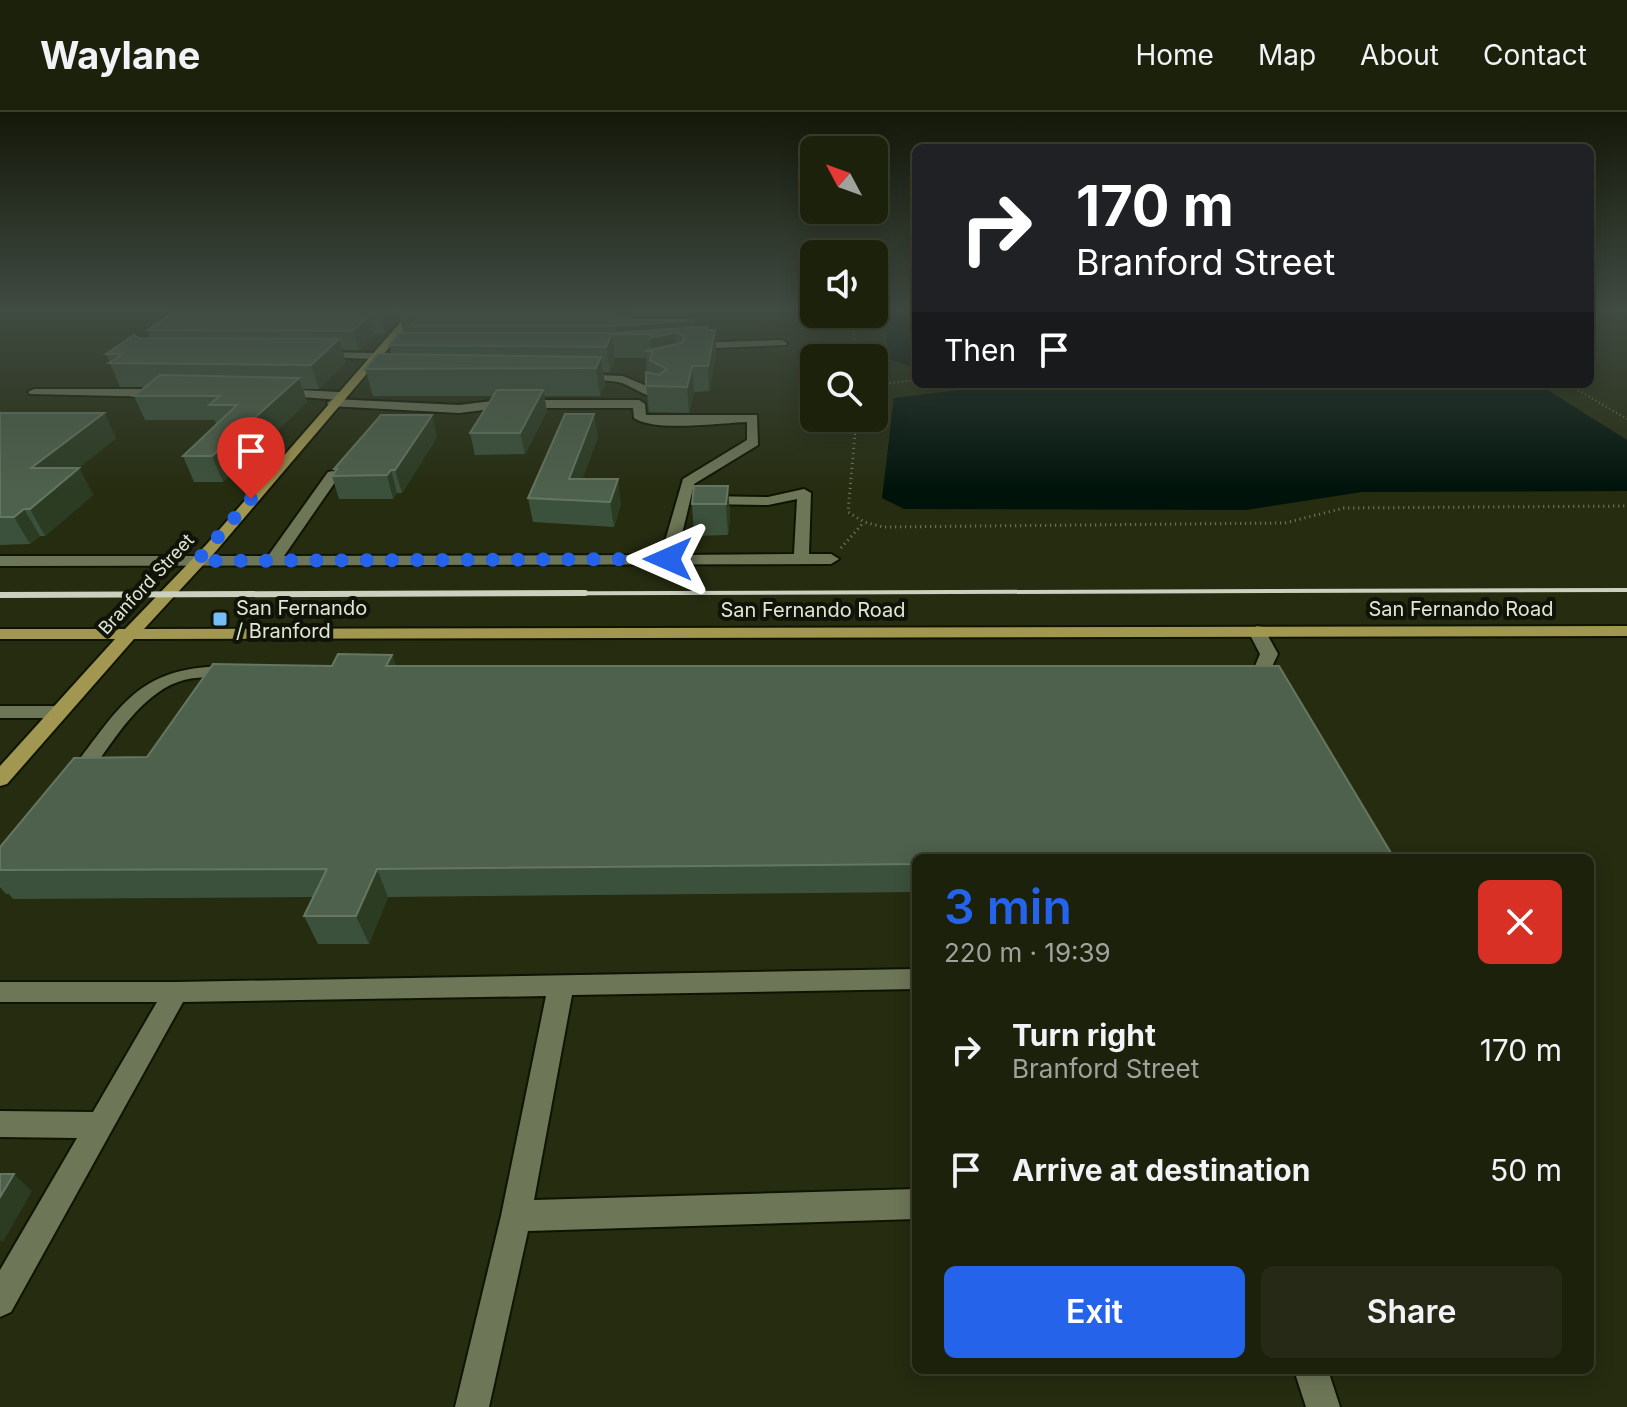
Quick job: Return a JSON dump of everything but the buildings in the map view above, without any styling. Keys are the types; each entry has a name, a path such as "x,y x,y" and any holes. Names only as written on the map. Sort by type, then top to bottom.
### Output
{"main road":[{"name":"Branford Street","path":"0,779 197,561 337,399 371,370"},
{"name":"San Fernando Road","path":"0,634 1627,631"}],"street":[{"path":"564,377 613,378 641,370"},
{"path":"613,378 660,394"},
{"path":"34,392 173,393"},
{"path":"260,393 459,409 500,404 639,404 640,418 668,421 753,418 753,442 688,482 668,559"},
{"path":"273,560 333,475"},
{"path":"683,500 768,501 804,493 801,559"},
{"path":"0,561 831,559"},
{"path":"1257,631 1269,654 1261,673"},
{"path":"60,797 140,699 160,682 196,671 256,671"},
{"path":"0,712 58,712"},
{"path":"0,992 176,992 912,979"},
{"path":"472,1407 516,1216 561,985"},
{"path":"0,1301 176,992"},
{"path":"0,1124 101,1125"},
{"path":"516,1216 912,1204"},
{"path":"1312,1374 1323,1407"}],"path":[{"path":"888,383 912,380"},
{"path":"1575,388 1627,419"},
{"path":"855,432 848,512 864,522 883,527 1285,523 1344,508 1627,506"},
{"path":"831,559 864,522"}],"shaded area":[{"path":"976,388 1544,388 1627,440 1627,491 1362,492 1246,510 904,509 882,498 894,398"}],"railway":[{"path":"585,593 0,595 1627,590"}],"place":[{"name":"San Fernando / Branford","path":"220,619"}],"route":[{"path":"251,499 197,561 668,559"}]}
